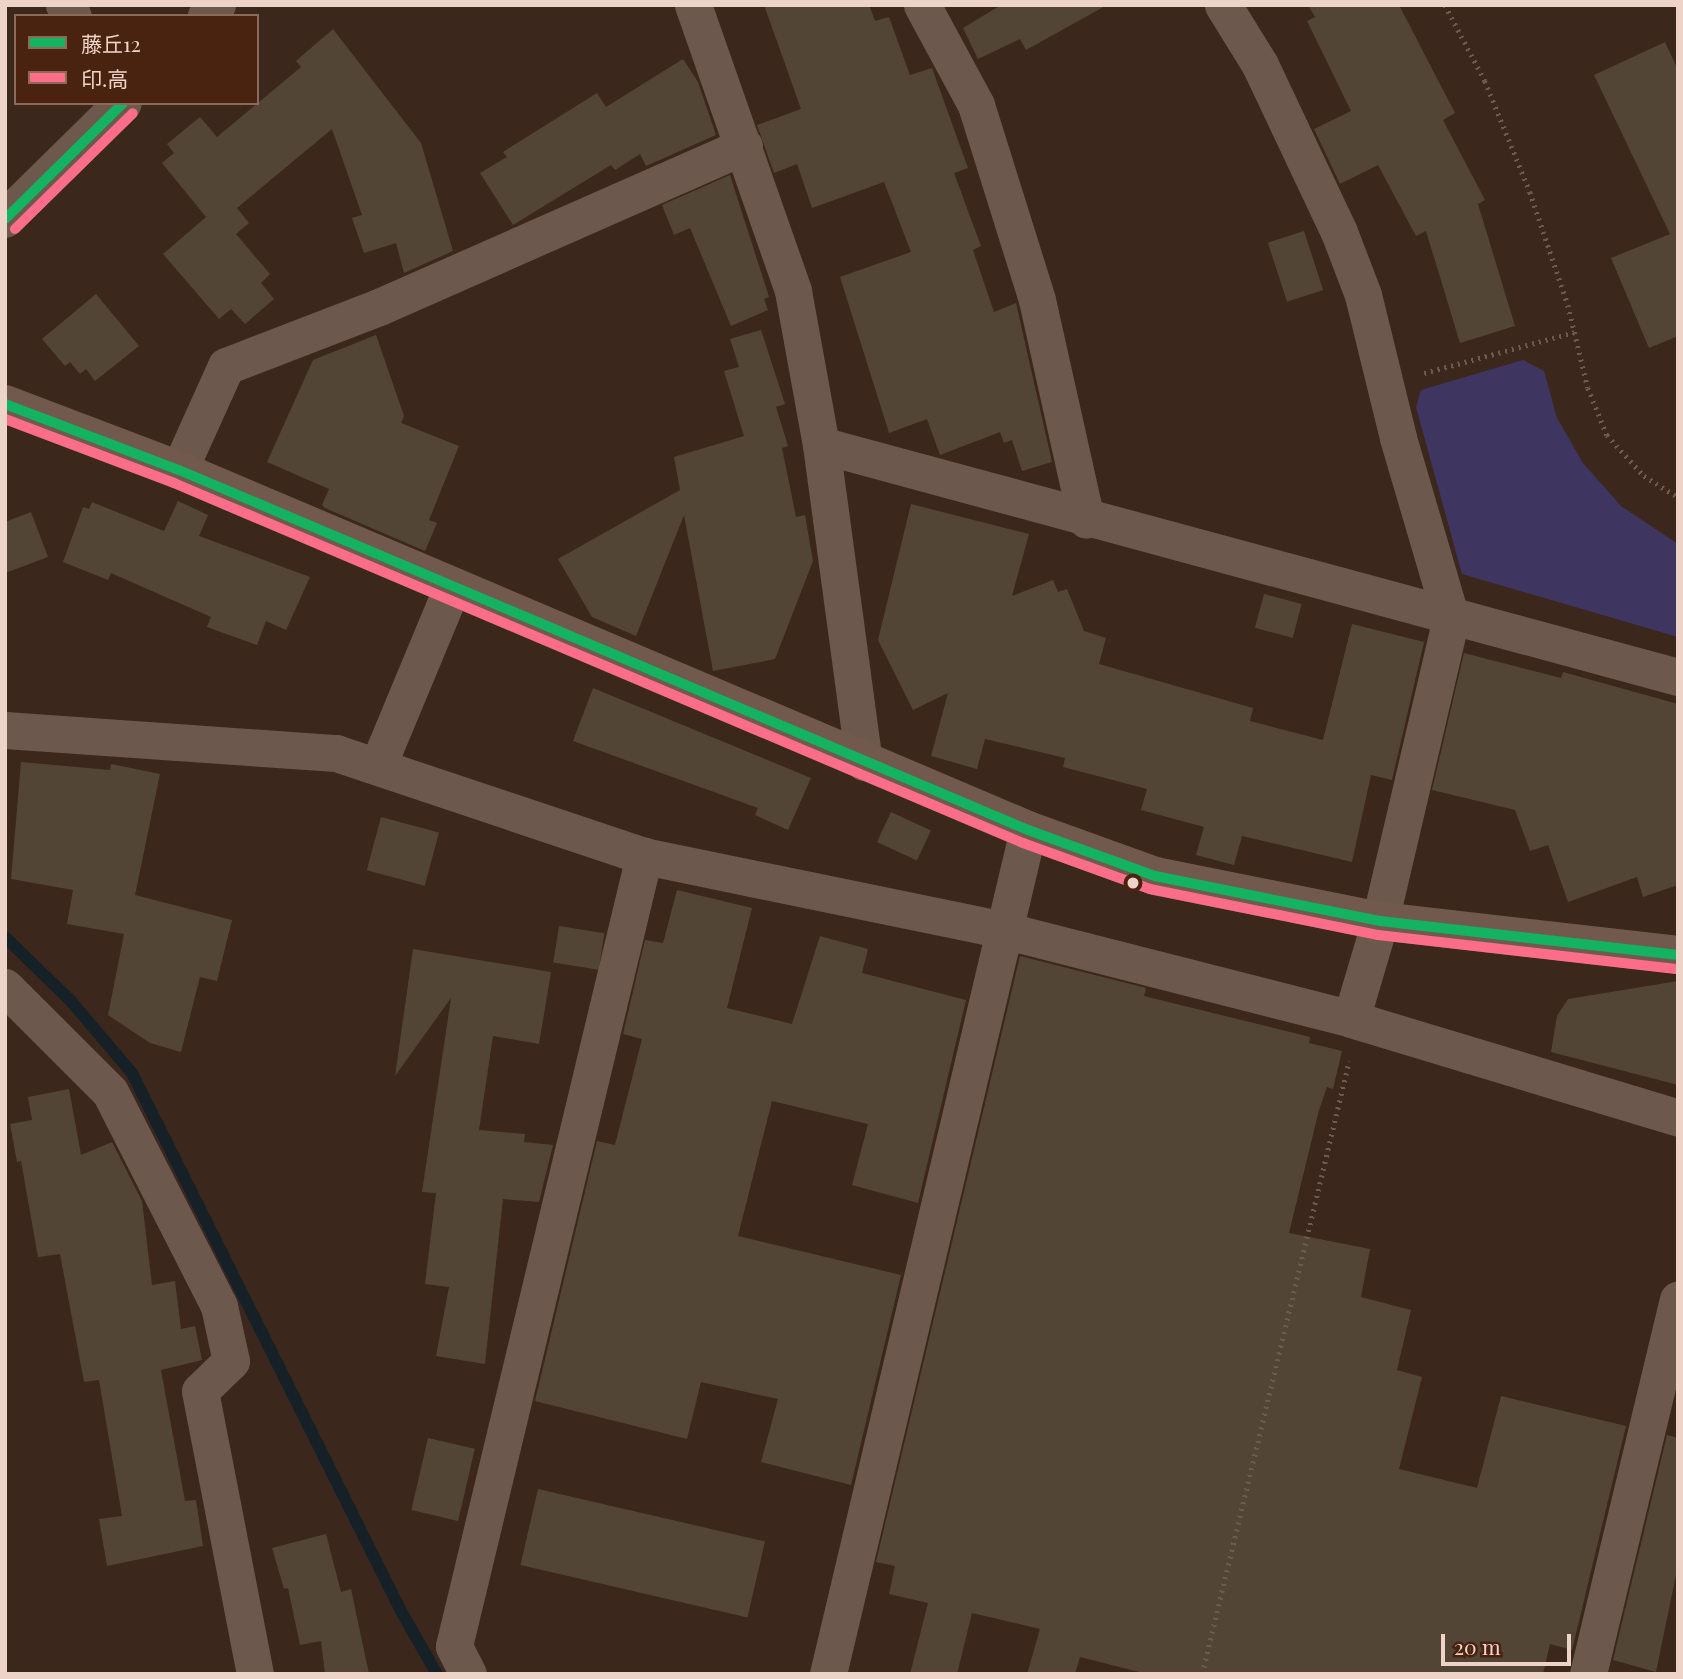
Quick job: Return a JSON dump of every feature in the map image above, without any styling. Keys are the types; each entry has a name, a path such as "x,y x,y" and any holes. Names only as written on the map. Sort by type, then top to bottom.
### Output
{"main road":[{"path":"5,404 179,470 1028,830 1155,876 1380,922 1678,955"}],"street":[{"path":"693,5 793,291 821,445 864,762"},
{"path":"922,5 980,118 1037,300 1086,520"},
{"path":"1223,5 1260,65 1339,232 1363,295 1451,618 1380,922 1354,1021"},
{"path":"5,219 121,105"},
{"path":"179,470 226,366 379,307 744,146"},
{"path":"821,445 1086,520 1678,677"},
{"path":"378,765 452,587"},
{"path":"5,730 336,753 645,856 1003,930 1354,1021 1678,1118"},
{"path":"828,1674 1028,830"},
{"path":"468,1674 454,1646 645,856"},
{"path":"5,987 110,1092 219,1306 231,1361 200,1391 256,1674"},
{"path":"1588,1674 1678,1300"}],"path":[{"path":"1446,5 1509,137 1575,332 1588,388 1607,435 1644,476 1678,497"},
{"path":"1386,385 1575,332"},
{"path":"1202,1674 1354,1021"}],"shaded area":[{"path":"1523,360 1544,371 1557,418 1583,463 1621,506 1678,544 1678,637 1462,574 1416,407 1421,390"}],"building":[{"path":"764,5 869,5 875,21 889,17 910,75 932,68 968,168 954,173 981,246 973,250 994,312 1016,303 1052,462 1022,471 1012,440 1004,443 1000,432 940,455 927,419 889,433 840,277 911,252 884,182 812,208 797,164 774,173 757,125 801,109"},
{"path":"1001,5 1107,5 1026,50 1020,39 978,59 963,28"},
{"path":"1308,5 1399,5 1455,113 1443,120 1485,200 1478,204 1515,326 1460,343 1426,231 1416,236 1378,165 1340,184 1314,129 1351,111 1307,21 1315,17"},
{"path":"333,29 421,143 453,251 404,273 396,243 364,253 352,218 362,215 332,129 237,208 249,223 236,234 270,274 261,283 274,299 245,324 231,309 219,319 163,254 206,217 162,163 174,153 167,144 200,117 217,137 255,105 259,105 259,102 301,67 296,61"},
{"path":"1665,42 1678,70 1678,336 1649,348 1611,258 1670,234 1594,75"},
{"path":"683,59 698,82 716,135 646,166 640,154 615,170 611,165 513,225 480,173 507,157 503,152 597,93 606,107"},
{"path":"730,175 769,297 764,299 768,310 731,326 690,228 674,235 662,205"},
{"path":"1304,231 1323,290 1287,302 1268,243"},
{"path":"96,294 139,346 95,381 86,369 80,374 70,362 65,366 42,339"},
{"path":"761,330 785,404 776,407 788,446 782,448 796,517 805,515 813,561 775,659 713,671 684,515 636,636 592,617 558,559 680,490 674,457 744,436 724,371 739,367 730,339"},
{"path":"376,335 404,416 401,423 459,446 429,520 437,523 425,551 325,508 322,505 329,489 267,462 313,360"},
{"path":"178,501 208,515 199,536 310,577 286,630 266,621 257,645 207,627 211,617 111,573 108,580 63,562 83,507 89,509 92,502 164,531"},
{"path":"911,504 1029,534 1012,596 1053,580 1058,592 1067,589 1084,631 1106,638 1099,664 1253,708 1250,721 1323,740 1352,624 1424,642 1392,780 1371,775 1352,862 1242,836 1234,865 1196,855 1204,827 1141,810 1147,789 1063,767 1065,758 985,739 977,769 931,756 948,693 913,710 878,640"},
{"path":"31,512 48,557 5,573 5,522"},
{"path":"1264,594 1302,604 1293,638 1255,628"},
{"path":"1464,653 1561,678 1563,672 1678,704 1678,885 1643,897 1637,877 1568,902 1548,845 1530,851 1515,810 1432,790"},
{"path":"593,688 811,778 788,830 755,815 758,808 573,741"},
{"path":"21,762 110,770 111,764 160,774 135,895 232,920 217,981 200,977 181,1052 150,1043 108,1015 124,934 67,924 73,890 11,879"},
{"path":"891,812 931,831 917,861 877,842"},
{"path":"381,817 439,833 425,886 367,870"},
{"path":"677,890 752,908 727,1008 792,1024 820,936 868,949 862,973 966,1000 918,1203 852,1185 868,1124 772,1101 738,1236 901,1275 851,1485 761,1462 778,1399 701,1382 687,1439 535,1401 597,1141 615,1145 642,1039 623,1034 645,940 663,943"},
{"path":"559,926 604,933 599,970 553,963"},
{"path":"413,949 551,972 539,1044 493,1036 479,1130 525,1134 524,1142 553,1145 539,1202 503,1199 485,1364 436,1356 449,1287 425,1284 436,1193 422,1192 451,998 395,1076"},
{"path":"1020,956 1146,988 1144,996 1310,1037 1309,1043 1342,1051 1333,1089 1327,1087 1319,1110 1289,1233 1370,1249 1361,1297 1411,1310 1397,1370 1422,1377 1399,1469 1477,1488 1501,1396 1626,1426 1572,1650 1550,1644 1543,1674 1147,1674 1080,1657 1075,1674 1027,1674 1040,1629 972,1613 957,1674 910,1674 928,1603 889,1594 895,1566 876,1562"},
{"path":"1678,981 1678,1085 1551,1052 1557,1016 1568,999"},
{"path":"69,1089 81,1155 112,1142 142,1201 152,1285 175,1281 181,1329 195,1326 202,1360 161,1370 185,1501 196,1500 203,1546 107,1566 99,1519 122,1516 99,1380 84,1382 60,1254 38,1257 21,1161 17,1162 10,1124 32,1120 28,1097"},
{"path":"1667,1435 1678,1438 1678,1565 1656,1672 1613,1660"},
{"path":"428,1438 475,1449 458,1521 411,1510"},
{"path":"538,1489 765,1541 747,1617 520,1565"},
{"path":"326,1534 341,1592 351,1589 369,1674 325,1674 321,1641 300,1645 288,1588 284,1589 272,1548"}],"waterway":[{"path":"5,937 70,1000 132,1073 401,1611 437,1674"}],"transit line":[{"name":"藤丘12","path":"5,219 121,105"},
{"name":"印.高","path":"15,229 133,113"},
{"name":"藤丘12","path":"5,404 179,470 1028,830 1155,876 1380,921 1678,955"},
{"name":"印.高","path":"5,419 174,483 1023,843 1150,889 1378,935 1676,969"}]}
